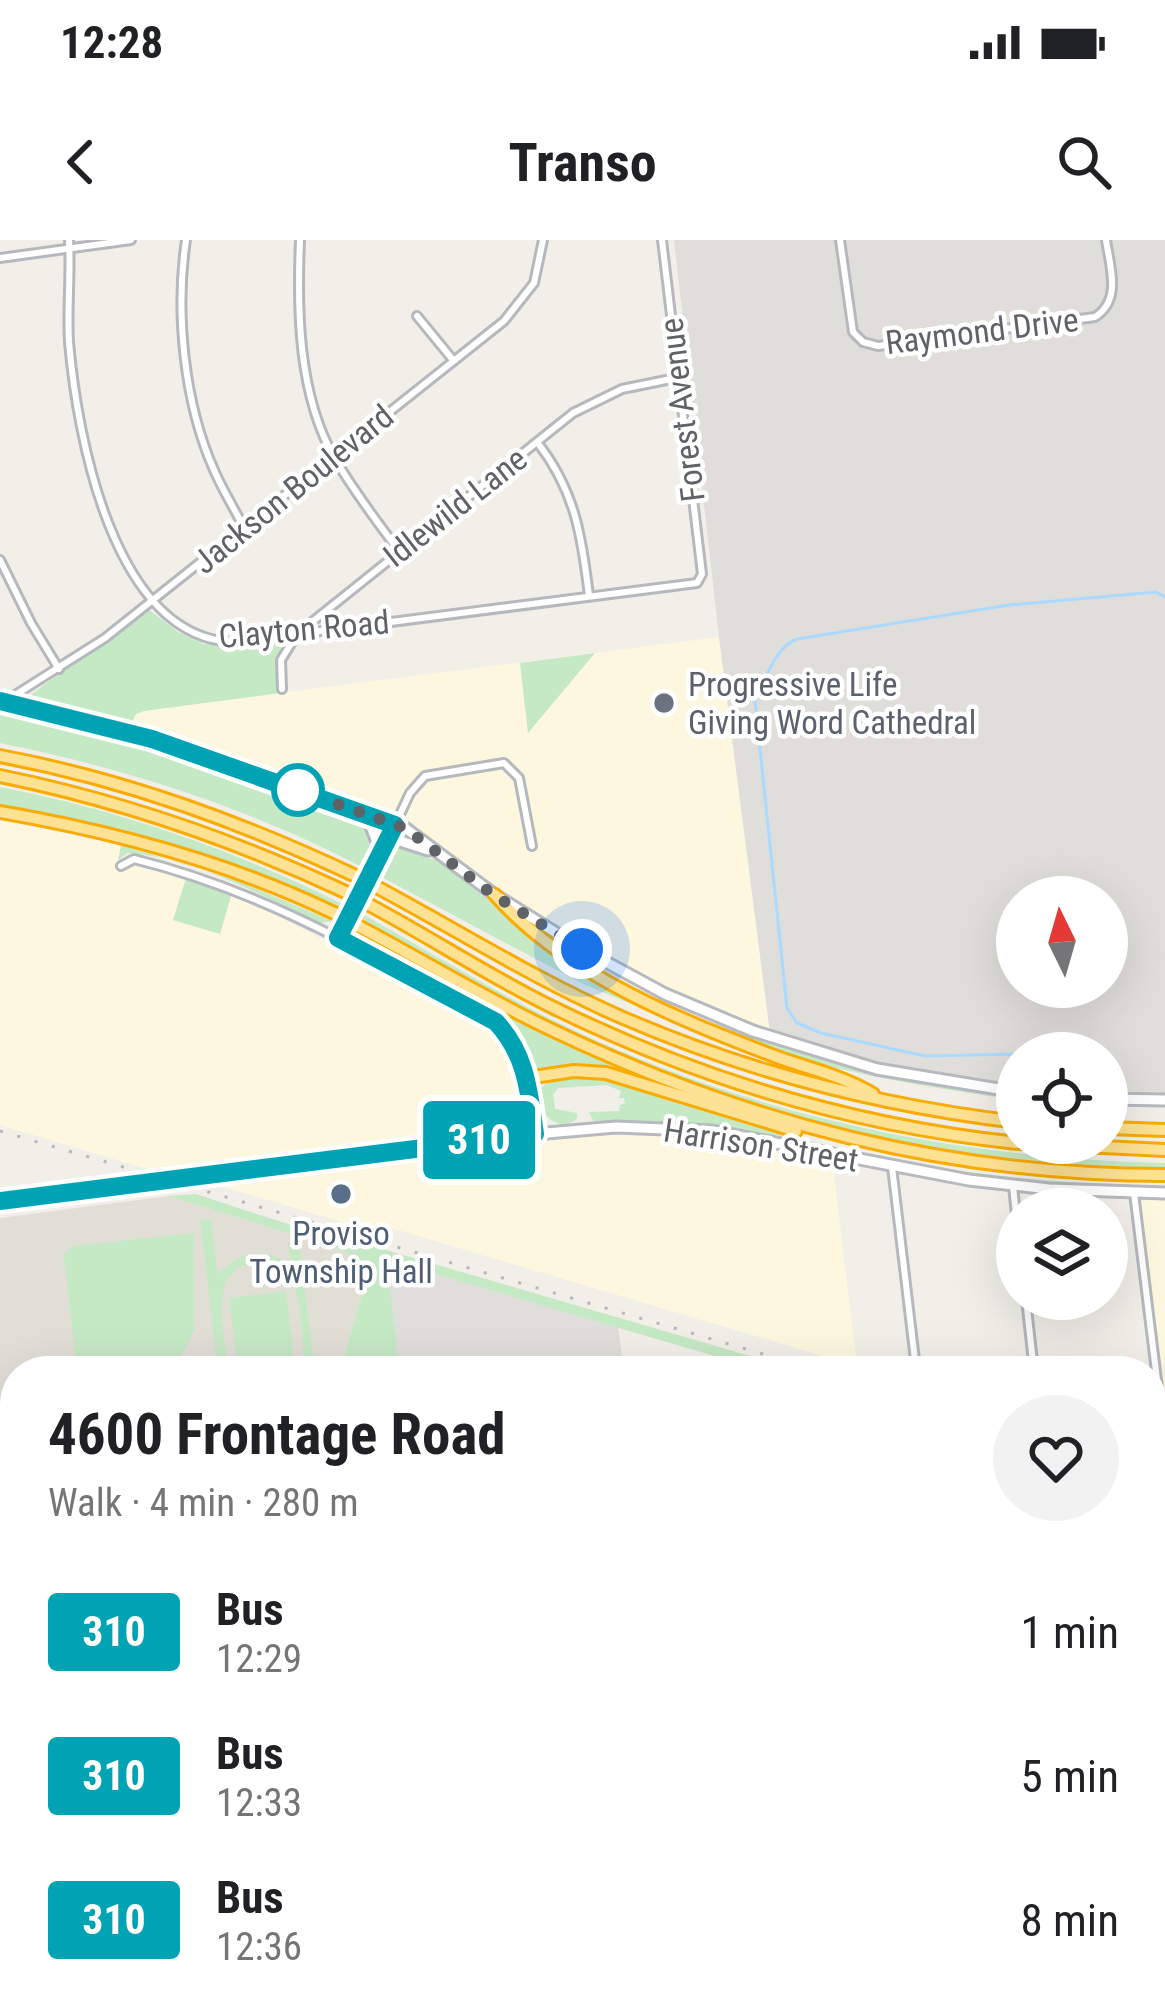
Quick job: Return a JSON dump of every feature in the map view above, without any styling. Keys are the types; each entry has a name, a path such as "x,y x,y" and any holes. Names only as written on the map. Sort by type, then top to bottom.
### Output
{"highway":[{"path":"0,756 198,808 275,838 365,881 533,974 640,1024 770,1071 886,1101 996,1119"},
{"path":"0,776 101,799 266,856 357,898 551,1007 681,1063 853,1115 996,1139"},
{"path":"0,812 176,851 258,880 360,927 604,1054 682,1087 815,1130 966,1163 1049,1172 1165,1175"},
{"path":"495,896 529,928 605,978 705,1027 853,1082 886,1101"},
{"path":"527,1078 574,1071 606,1073 796,1131 815,1130"},
{"path":"1128,1128 1162,1129"},
{"path":"1128,1148 1165,1150"}],"main road":[{"path":"2,702 168,744 395,825 495,896 621,972 752,1031 877,1069 996,1089"},
{"path":"367,816 381,851"},
{"path":"395,825 338,938 496,1022 513,1042 527,1078 535,1134"},
{"path":"388,837 424,848 459,868"},
{"path":"1128,1099 1165,1100"},
{"name":"Harrison Street","path":"0,1201 616,1127 713,1131 1013,1186 1165,1193"}],"street":[{"path":"0,257 69,244 131,240"},
{"path":"186,240 183,289 194,401 214,469 244,527"},
{"path":"300,240 305,365 317,416 334,457 399,551"},
{"name":"Jackson Boulevard","path":"2,702 59,669 151,601 504,321 527,296 540,272 543,240"},
{"name":"Forest Avenue","path":"662,240 700,580"},
{"name":"Raymond Drive","path":"840,240 848,316 857,338 878,346 1087,319 1107,308 1112,297 1106,240"},
{"name":"Clayton Road","path":"69,244 69,340 89,460 123,551 151,601 181,628 209,640 234,642 700,580"},
{"path":"417,316 453,360"},
{"name":"Idlewild Lane","path":"297,634 598,398 634,385 678,378"},
{"path":"537,442 573,502 589,596"},
{"path":"0,560 59,669"},
{"path":"282,689 281,660 297,634"},
{"path":"395,825 410,793 425,776 504,764 519,778 532,846"},
{"path":"121,866 134,859 201,877 263,900 338,938"},
{"path":"892,1166 920,1356"},
{"path":"1135,1193 1150,1356"},
{"path":"1028,1320 1032,1356"}],"shaded area":[{"path":"674,240 1165,240 1165,1095 1128,1094 1128,1032 996,1032 996,1084 878,1064 770,1033"},
{"path":"719,637 770,1033 651,984 545,923 420,834 414,823 131,724 136,714 147,710"},
{"path":"0,820 121,845 119,860 232,893 482,1021 501,1039 515,1064 521,1116 497,1130 167,1175 0,1125"},
{"path":"617,1131 728,1136 832,1158 856,1356 823,1356 378,1224 366,1229 197,1179"},
{"path":"169,1196 347,1252 360,1268 364,1287 344,1356 0,1356 0,1218"},
{"path":"1165,1198 1165,1356 1158,1356 1142,1202"},
{"path":"386,1260 618,1327 622,1356 397,1356"}],"green space":[{"path":"149,610 204,644 283,642 277,659 280,693 144,711 131,724 36,701 30,695"},
{"path":"595,653 528,733 520,663"},
{"path":"0,708 157,747 344,817 373,838 366,869 278,827 188,793 0,743"},
{"path":"0,787 177,834 346,906 337,907 256,872 172,845 0,805"},
{"path":"392,844 440,862 549,948 670,1016 583,984 376,874"},
{"path":"121,845 171,860 127,853 118,860"},
{"path":"204,871 238,881 332,921 321,923"},
{"path":"186,878 232,893 220,934 173,920"},
{"path":"357,911 491,988 644,1061 788,1109 862,1128 996,1150 996,1156 825,1125 693,1085 560,1027 360,919"},
{"path":"496,1010 617,1069 537,1069"},
{"path":"713,1022 824,1060 996,1097 812,1062 736,1036"},
{"path":"575,1076 659,1092 795,1137 886,1158 1025,1178 1165,1189 959,1174 718,1127 594,1122 589,1112 619,1111 625,1103 619,1098 621,1091 607,1085 558,1088 553,1095 555,1109 577,1113 577,1119 554,1122 538,1104 541,1090 549,1082"},
{"path":"1128,1161 1165,1163 1165,1168 1082,1164"},
{"path":"196,1194 309,1231 750,1356 715,1356 387,1260 397,1356 344,1356 364,1287 360,1268 347,1252 169,1196"},
{"path":"211,1219 218,1275 234,1261 253,1254 272,1255 291,1266 289,1243 299,1242 313,1356 304,1356 293,1285 281,1270 263,1264 244,1265 225,1286 222,1321 227,1356 216,1356 200,1220"},
{"path":"194,1233 194,1330 181,1356 75,1356 64,1255 72,1246"},
{"path":"286,1291 293,1356 236,1356 229,1298"}],"waterway":[{"path":"996,1054 925,1056 821,1033 797,1023 787,1008 755,701 777,657 797,639 1009,605 1156,592 1165,597"}],"railway":[{"path":"0,1131 770,1356"}],"bus line":[{"name":"310","path":"0,701 152,739 395,825 338,938 496,1022 513,1042 524,1066 535,1134 0,1201"}],"place":[{"name":"Progressive Life Giving Word Cathedral","path":"664,703"},
{"name":"Proviso Township Hall","path":"341,1194"}],"route":[{"path":"298,790 405,828 495,896 582,949"}]}
